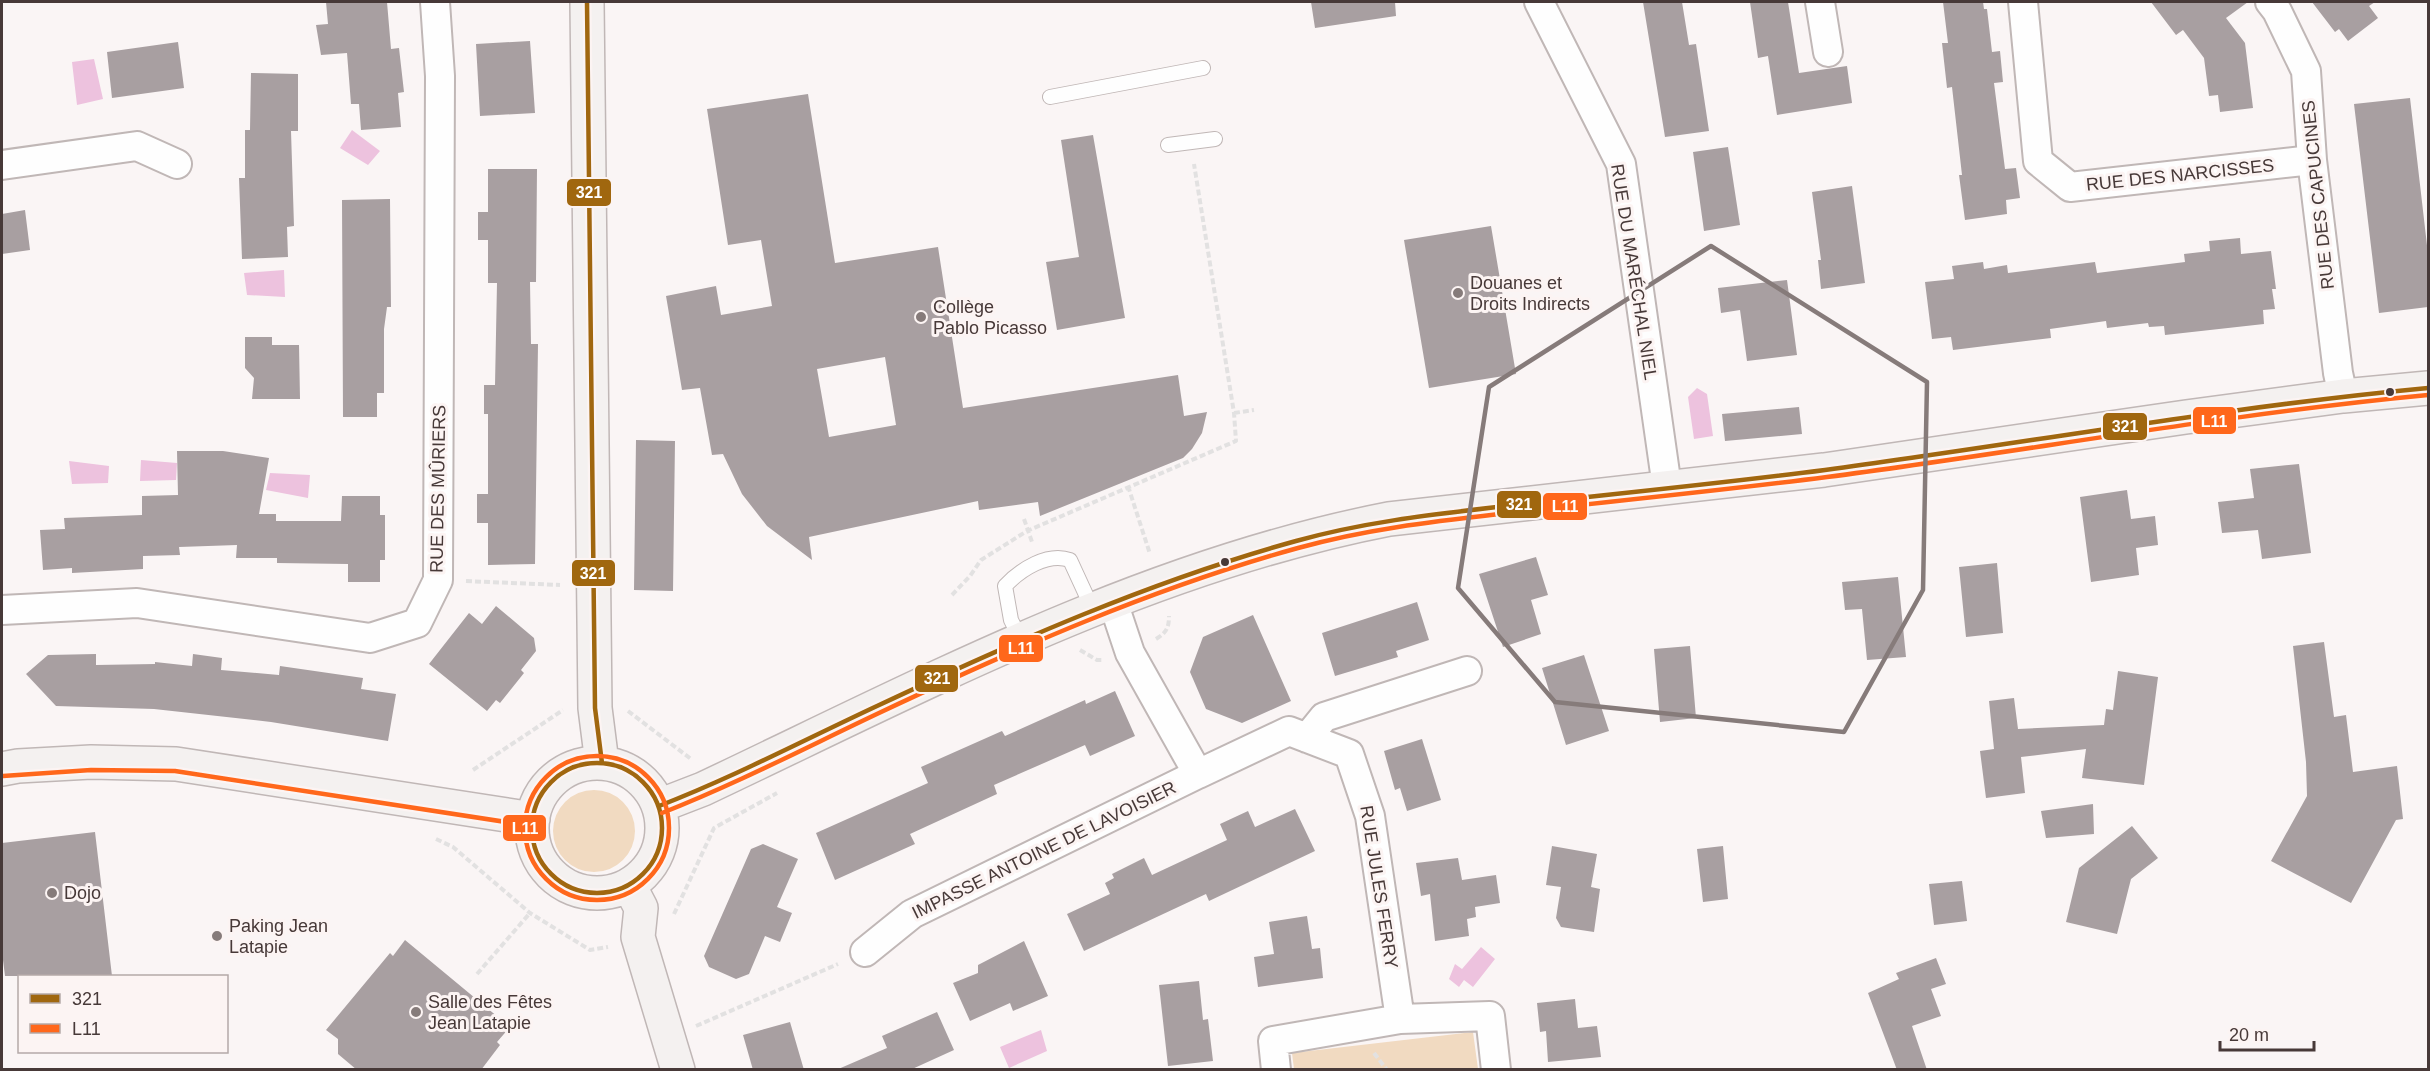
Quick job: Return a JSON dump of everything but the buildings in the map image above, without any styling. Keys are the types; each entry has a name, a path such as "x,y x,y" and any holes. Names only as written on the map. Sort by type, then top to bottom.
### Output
{"main road":[{"path":"587,2 594,587 602,763"},
{"path":"659,806 704,789 1021,640 1103,606 1230,559 1353,526 1389,519 1824,470 2343,396 2428,388"},
{"path":"566,771 598,707"},
{"path":"2,769 91,762 176,764 533,819"},
{"path":"602,763 630,772 642,781 659,806 662,832 660,845 649,868 614,889 579,890 553,875 536,849 533,819 536,807 547,786 566,771 584,764 602,763"},
{"path":"614,889 628,941 668,1038 678,1070"}],"street":[{"name":"RUE DES MÛRIERS","path":"2,610 137,603 370,638 417,623 438,580 441,75 435,2"},
{"name":"RUE DU MARÉCHAL NIEL","path":"1539,2 1621,164 1667,487"},
{"path":"1820,2 1828,52"},
{"name":"RUE DES NARCISSES","path":"2023,2 2038,161 2070,187 2312,160"},
{"name":"RUE DES CAPUCINES","path":"2270,2 2306,71 2312,160 2338,373 2343,396"},
{"path":"2,165 137,146 177,164"},
{"path":"1103,606 1198,774"},
{"path":"1307,738 1324,717 1467,671"},
{"name":"RUE JULES FERRY","path":"1198,774 1289,731 1349,754 1370,816 1400,1019"},
{"name":"IMPASSE ANTOINE DE LAVOISIER","path":"865,952 912,914 1198,774"},
{"path":"1276,1070 1273,1041 1400,1019 1490,1016 1496,1070"}],"lane":[{"path":"1050,97 1203,68"},
{"path":"1168,146 1215,139"},
{"path":"1021,640 1011,620 1005,586 1017,573 1041,562 1059,556 1070,560 1103,606"}],"path":[{"path":"952,595 981,560 1027,531 1236,441 1234,413 1190,142"},
{"path":"1234,413 1254,411"},
{"path":"1128,486 1151,558"},
{"path":"438,580 594,587"},
{"path":"473,770 598,707 694,761"},
{"path":"670,922 714,828"},
{"path":"453,847 530,913 590,950 628,941"},
{"path":"477,974 530,913"},
{"path":"668,1038 865,952"}],"highlighted area":[{"path":"1711,246 1927,382 1923,590 1844,732 1555,702 1458,588 1489,387"}],"shaded area":[{"path":"94,59 103,99 77,105 72,62"},
{"path":"352,130 380,151 368,165 340,148"},
{"path":"284,270 285,297 247,295 244,273"},
{"path":"1697,388 1707,394 1713,436 1694,439 1688,397"},
{"path":"141,460 177,463 176,480 140,481"},
{"path":"69,461 109,466 108,483 72,484"},
{"path":"270,473 310,475 308,498 266,490"},
{"path":"594,790 610,793 623,802 632,815 635,831 632,847 623,860 610,869 594,872 578,869 565,860 556,847 553,831 556,815 565,802 578,793"},
{"path":"1481,947 1495,959 1473,987 1464,980 1459,987 1449,979 1455,964 1462,969"},
{"path":"1041,1030 1047,1051 1009,1068 1000,1047"},
{"path":"1473,1032 1478,1069 1294,1069 1292,1053"}],"transit line":[{"name":"321","path":"587,2 595,708 602,763"},
{"name":"321","path":"659,806 742,771 979,659 1083,614 1242,557 1324,534 1381,522 1438,514 1825,470 2201,415 2428,388"},
{"name":"L11","path":"662,813 744,778 1033,643 1190,582 1326,541 1382,529 1439,521 1827,477 2202,422 2428,395"},
{"name":"L11","path":"597,756 625,761 648,777 664,800 669,828 664,856 648,879 625,895 597,900 569,895 546,879 530,856 525,828 530,800 546,777 569,761 597,756"},
{"name":"321","path":"597,763 622,768 643,782 657,803 662,828 657,853 643,874 622,888 597,893 572,888 551,874 537,853 532,828 537,803 551,782 572,768 597,763"},
{"name":"L11","path":"3,776 91,770 175,771 532,826"}],"place":[{"name":"Douanes et Droits Indirects","path":"1458,293"},
{"name":"Collège Pablo Picasso","path":"921,317"},
{"name":"Dojo","path":"52,893"},
{"name":"Paking Jean Latapie","path":"217,936"},
{"name":"Salle des Fêtes Jean Latapie","path":"416,1012"}]}
